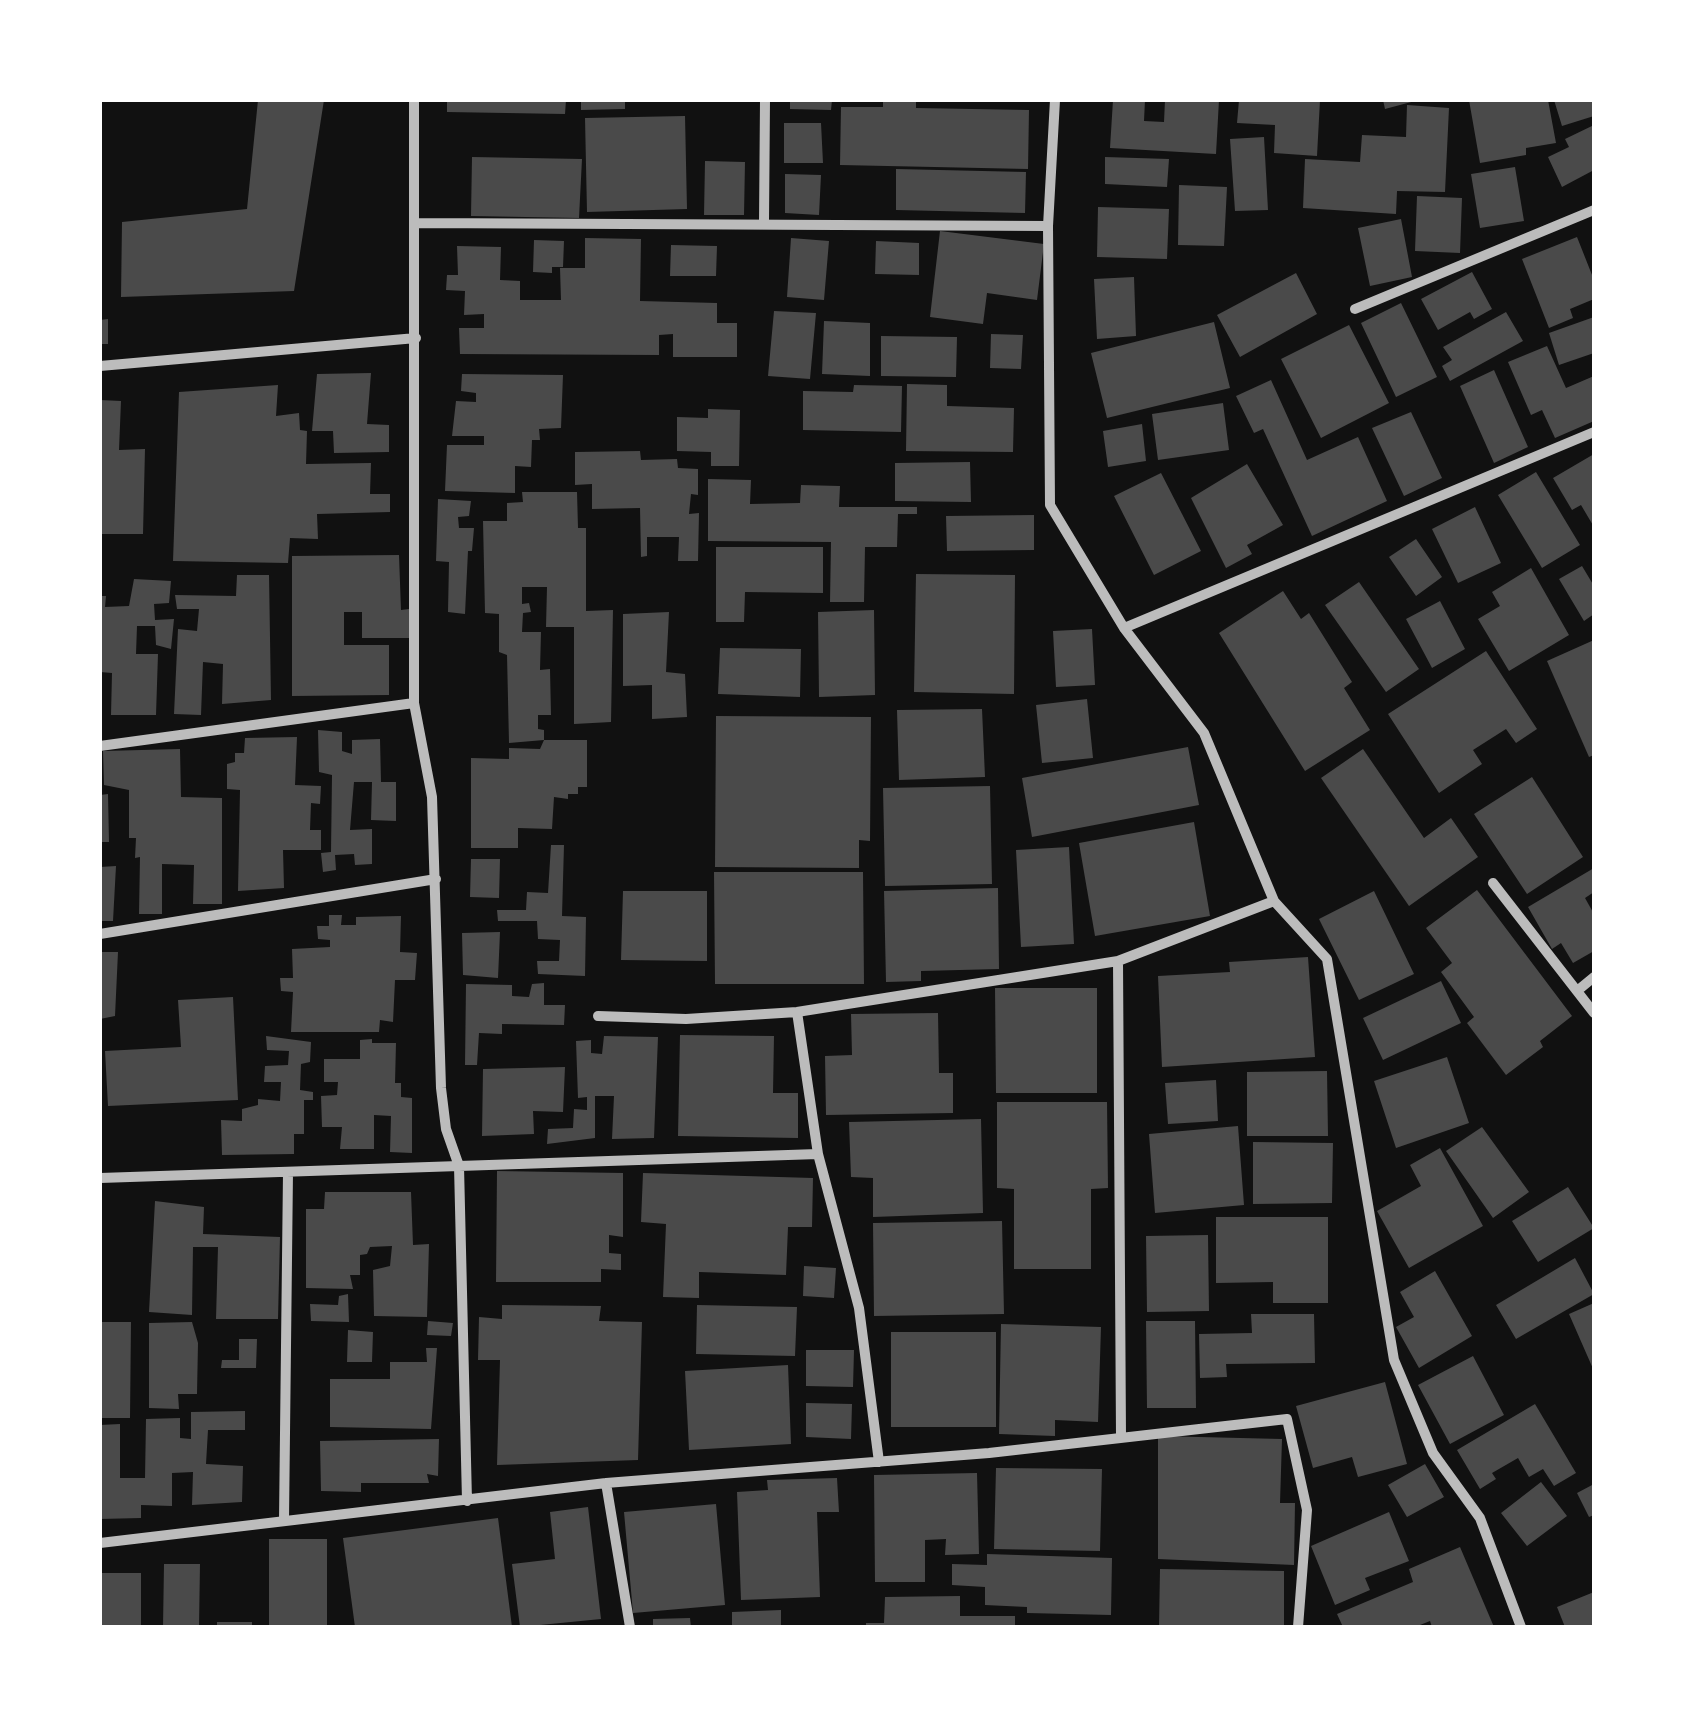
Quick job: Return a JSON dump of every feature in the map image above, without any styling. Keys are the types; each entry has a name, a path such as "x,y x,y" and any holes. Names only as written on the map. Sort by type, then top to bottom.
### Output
{"street":[{"path":"414,100 414,703 432,797 441,1088 446,1129 459,1166 467,1502"},
{"path":"764,222 765,100"},
{"path":"1055,100 1048,226 1050,505 1124,628 1204,733 1274,901 1326,959 1394,1360 1433,1453 1480,1518 1521,1627"},
{"path":"1355,309 1594,210"},
{"path":"415,223 1048,226"},
{"path":"100,366 416,338"},
{"path":"1124,628 1594,432"},
{"path":"100,746 414,703"},
{"path":"100,934 436,879"},
{"path":"1492,883 1594,1013"},
{"path":"598,1016 686,1019 798,1012 1118,961 1274,901"},
{"path":"1118,961 1121,1436"},
{"path":"1577,990 1594,977"},
{"path":"798,1012 818,1154 859,1308 879,1462"},
{"path":"100,1178 818,1154"},
{"path":"284,1520 288,1172"},
{"path":"100,1543 606,1484 879,1462 1287,1419 1307,1510 1298,1627"},
{"path":"606,1484 630,1627"}],"building":[{"path":"258,100 324,100 294,291 121,297 122,222 247,209"},
{"path":"447,100 566,100 565,114 447,112"},
{"path":"581,100 625,100 625,109 581,110"},
{"path":"790,100 832,100 831,110 790,109"},
{"path":"883,100 916,100 916,108 1029,110 1028,169 840,165 841,107 883,107"},
{"path":"1113,100 1145,100 1144,121 1164,122 1165,100 1219,100 1216,154 1110,148"},
{"path":"1239,100 1320,100 1317,156 1274,153 1275,125 1237,123"},
{"path":"1383,100 1415,100 1415,101 1385,109"},
{"path":"1469,100 1548,100 1556,143 1526,148 1526,155 1480,163"},
{"path":"1554,100 1594,100 1594,116 1562,126"},
{"path":"1407,105 1449,108 1445,192 1397,191 1396,214 1303,208 1305,159 1360,162 1362,135 1406,137"},
{"path":"685,116 687,209 587,212 585,118"},
{"path":"784,123 821,123 823,163 784,163"},
{"path":"1594,125 1594,170 1562,187 1548,157 1569,147 1565,139"},
{"path":"1264,137 1268,210 1235,211 1230,139"},
{"path":"472,157 582,159 579,218 471,216"},
{"path":"1105,157 1169,159 1167,187 1105,184"},
{"path":"705,161 745,162 744,215 704,215"},
{"path":"1515,167 1524,221 1480,228 1471,174"},
{"path":"896,169 1026,172 1025,213 896,210"},
{"path":"785,174 821,175 819,215 785,213"},
{"path":"1179,185 1227,187 1224,246 1178,245"},
{"path":"1417,196 1462,198 1460,253 1415,251"},
{"path":"1098,207 1169,209 1167,259 1097,257"},
{"path":"1401,219 1412,277 1370,286 1358,228"},
{"path":"940,231 1044,244 1037,300 987,293 983,324 930,317"},
{"path":"1577,237 1594,280 1594,299 1570,309 1573,318 1549,328 1522,259"},
{"path":"585,238 641,239 640,301 717,303 717,323 737,323 737,357 673,357 673,334 659,335 659,355 460,354 459,328 484,328 484,314 464,315 465,291 446,290 447,275 458,275 457,246 501,247 500,280 520,281 520,300 561,300 560,268 585,268"},
{"path":"791,238 829,241 824,300 787,297"},
{"path":"534,240 564,241 563,267 552,267 552,273 533,272"},
{"path":"876,241 919,243 919,275 875,274"},
{"path":"671,245 717,246 716,276 670,276"},
{"path":"1472,272 1492,309 1474,319 1470,312 1438,330 1421,299"},
{"path":"1296,273 1317,314 1240,357 1217,315"},
{"path":"1134,277 1136,336 1097,339 1094,279"},
{"path":"1401,303 1437,377 1396,397 1361,323"},
{"path":"774,311 816,313 810,379 768,376"},
{"path":"1506,312 1523,341 1450,381 1442,366 1452,360 1443,347"},
{"path":"1594,317 1594,353 1559,365 1549,333"},
{"path":"108,319 108,344 100,344 100,320"},
{"path":"824,321 870,323 870,376 822,374"},
{"path":"1214,322 1230,388 1107,418 1091,353"},
{"path":"1349,325 1389,403 1321,438 1281,359"},
{"path":"991,334 1023,335 1021,369 990,368"},
{"path":"881,336 957,337 956,377 881,376"},
{"path":"1547,346 1566,388 1594,376 1594,421 1555,438 1542,410 1531,415 1508,362"},
{"path":"1494,370 1528,447 1494,463 1460,386"},
{"path":"371,373 367,424 389,425 389,452 334,453 333,431 312,431 317,374"},
{"path":"462,374 563,375 561,428 539,429 540,440 532,440 531,467 515,466 515,493 445,491 447,445 484,445 484,436 452,436 456,401 476,402 476,393 461,391"},
{"path":"1271,380 1307,460 1358,437 1387,501 1312,536 1263,429 1254,433 1236,396"},
{"path":"907,384 947,385 947,406 1014,408 1013,452 906,451"},
{"path":"278,385 276,416 299,413 300,430 307,431 306,464 371,463 370,494 390,494 390,512 317,514 318,539 290,538 288,563 173,561 179,392"},
{"path":"854,385 902,386 901,432 803,430 803,391 853,392"},
{"path":"100,400 121,401 119,450 145,449 143,534 100,534"},
{"path":"1223,403 1229,450 1158,460 1152,414"},
{"path":"708,409 740,410 739,466 711,466 711,452 677,451 677,417 708,418"},
{"path":"1411,412 1442,478 1404,496 1372,428"},
{"path":"1142,424 1146,461 1108,467 1103,431"},
{"path":"640,451 641,460 677,459 678,468 698,469 698,495 691,494 689,514 699,513 698,561 678,561 679,537 647,537 647,556 641,557 640,508 592,509 592,484 575,485 575,452"},
{"path":"1594,454 1594,527 1581,505 1572,510 1553,478"},
{"path":"970,462 971,502 895,501 895,463"},
{"path":"1247,464 1283,525 1247,545 1252,554 1226,568 1191,498"},
{"path":"1536,472 1580,545 1542,568 1498,495"},
{"path":"1161,473 1201,551 1154,575 1114,496"},
{"path":"708,479 751,480 750,504 800,503 801,485 840,486 839,507 917,507 917,514 898,514 897,547 865,547 864,602 830,602 831,542 708,541"},
{"path":"522,492 577,492 578,528 586,528 586,611 613,610 611,722 574,724 574,627 546,627 547,587 522,587 522,604 529,603 531,612 523,613 522,632 541,632 540,670 550,669 551,715 538,715 538,729 544,730 544,740 509,743 507,655 499,652 499,614 485,613 483,521 507,521 507,503 523,502"},
{"path":"438,499 471,501 469,516 458,517 459,528 474,528 472,551 468,551 465,614 448,612 449,562 436,561"},
{"path":"1475,507 1501,563 1458,583 1432,529"},
{"path":"1034,515 1034,550 947,551 946,516"},
{"path":"1416,539 1442,577 1416,596 1389,557"},
{"path":"716,547 823,547 823,593 745,592 744,622 716,622"},
{"path":"399,555 401,610 409,609 410,638 362,638 362,612 344,612 344,645 389,645 389,695 292,696 292,556"},
{"path":"1582,566 1594,586 1594,614 1584,621 1559,579"},
{"path":"1531,568 1569,635 1509,671 1478,619 1500,606 1492,592"},
{"path":"916,574 1015,575 1014,694 914,692"},
{"path":"237,575 269,575 271,700 222,704 223,664 203,662 201,715 174,714 178,629 197,631 199,609 177,609 175,595 236,596"},
{"path":"134,579 171,581 169,603 154,604 155,620 174,619 171,649 156,645 155,626 137,626 136,654 158,654 156,715 111,715 112,673 100,672 100,596 106,596 105,607 129,606"},
{"path":"1359,582 1419,669 1386,692 1325,605"},
{"path":"1283,591 1301,619 1309,613 1352,682 1344,688 1370,730 1305,771 1219,633"},
{"path":"1440,601 1465,649 1432,668 1406,619"},
{"path":"874,610 875,695 819,697 818,612"},
{"path":"669,612 666,672 685,674 687,717 652,719 652,685 623,686 623,614"},
{"path":"1092,629 1095,685 1056,687 1053,631"},
{"path":"1594,640 1594,755 1589,757 1547,661"},
{"path":"720,648 801,649 800,697 718,694"},
{"path":"1486,651 1537,729 1516,743 1506,729 1473,750 1482,764 1439,793 1388,714"},
{"path":"1087,699 1093,758 1042,763 1036,705"},
{"path":"982,709 985,777 899,780 897,710"},
{"path":"716,716 871,717 870,841 859,840 859,868 715,867"},
{"path":"318,730 342,732 342,751 352,754 352,740 380,739 381,782 396,782 396,821 371,820 372,782 354,782 350,830 372,829 372,864 355,865 354,854 335,855 336,870 323,872 321,853 331,852 332,775 319,772"},
{"path":"297,737 295,785 321,786 320,804 311,803 310,830 321,830 321,850 283,850 284,888 238,891 240,790 227,789 227,764 235,762 235,753 244,753 245,738"},
{"path":"544,740 587,740 587,787 578,787 578,794 568,794 568,799 554,797 552,829 518,828 518,848 471,848 471,758 509,759 509,748 540,749"},
{"path":"1188,747 1199,805 1032,837 1022,778"},
{"path":"180,749 181,797 222,798 222,904 193,904 194,865 162,864 162,914 139,914 140,857 135,858 136,838 129,838 129,790 104,785 103,751"},
{"path":"1363,749 1424,838 1451,818 1478,857 1409,906 1321,778"},
{"path":"1532,777 1583,857 1527,894 1474,814"},
{"path":"990,786 992,884 885,886 883,788"},
{"path":"108,794 109,842 100,842 100,795"},
{"path":"1194,822 1210,916 1095,936 1079,843"},
{"path":"551,845 564,845 562,916 586,917 585,976 538,974 537,961 559,961 560,940 538,939 537,921 498,921 497,910 526,910 527,892 548,893"},
{"path":"1069,847 1074,944 1021,947 1016,850"},
{"path":"471,859 500,859 499,898 470,897"},
{"path":"116,866 113,921 100,921 100,867"},
{"path":"1594,868 1594,892 1585,898 1594,914 1594,951 1573,963 1561,943 1552,949 1528,907"},
{"path":"714,872 863,872 864,984 715,984"},
{"path":"998,888 999,969 921,971 921,981 886,982 884,891"},
{"path":"1477,890 1572,1016 1540,1041 1543,1047 1506,1075 1467,1023 1474,1017 1441,972 1452,963 1426,928"},
{"path":"623,891 707,891 707,961 621,960"},
{"path":"1374,891 1414,974 1359,1000 1319,919"},
{"path":"329,915 342,915 341,925 356,925 356,917 401,916 400,952 417,953 415,980 395,980 393,1022 380,1020 379,1032 291,1032 293,992 281,991 280,978 293,978 292,949 330,947 330,940 318,939 317,926 329,926"},
{"path":"500,932 498,978 463,975 462,933"},
{"path":"100,952 118,952 115,1016 100,1019"},
{"path":"1308,957 1315,1057 1162,1067 1158,976 1230,972 1229,962"},
{"path":"1441,981 1461,1023 1383,1060 1363,1018"},
{"path":"544,983 544,1005 565,1005 564,1025 502,1024 502,1034 479,1033 477,1065 465,1065 466,984 512,985 512,996 529,997 532,984"},
{"path":"995,988 1097,988 1097,1093 996,1093"},
{"path":"233,997 238,1100 108,1106 105,1051 181,1047 178,1000"},
{"path":"938,1013 939,1073 953,1073 953,1113 826,1115 825,1056 852,1055 851,1014"},
{"path":"680,1035 774,1036 773,1093 798,1093 798,1138 678,1136"},
{"path":"266,1036 311,1042 310,1062 301,1064 300,1090 313,1092 313,1100 304,1100 304,1134 294,1134 294,1154 222,1155 221,1120 242,1121 242,1109 258,1105 258,1099 280,1101 281,1082 264,1082 265,1066 288,1065 289,1051 267,1050"},
{"path":"604,1036 658,1037 654,1138 612,1139 614,1096 595,1096 595,1138 547,1144 548,1129 573,1128 574,1109 587,1110 587,1097 578,1098 576,1041 591,1040 591,1053 602,1054"},
{"path":"372,1039 372,1043 396,1043 395,1083 401,1083 401,1097 412,1098 412,1153 390,1152 391,1116 374,1115 374,1149 340,1149 342,1127 322,1127 321,1096 337,1095 338,1082 324,1082 324,1059 360,1059 360,1040"},
{"path":"1447,1057 1469,1123 1396,1148 1374,1081"},
{"path":"565,1067 563,1112 533,1111 534,1134 482,1136 483,1069"},
{"path":"1327,1071 1328,1136 1247,1136 1247,1072"},
{"path":"1216,1080 1218,1121 1168,1124 1165,1083"},
{"path":"997,1102 1107,1102 1108,1188 1091,1189 1091,1269 1014,1269 1014,1189 997,1188"},
{"path":"981,1119 983,1213 873,1217 873,1178 851,1177 849,1122"},
{"path":"1238,1126 1244,1205 1155,1213 1149,1134"},
{"path":"1482,1127 1529,1192 1493,1218 1446,1151"},
{"path":"1253,1142 1333,1143 1332,1203 1253,1204"},
{"path":"1440,1148 1483,1226 1409,1268 1377,1211 1421,1186 1410,1165"},
{"path":"497,1171 623,1173 623,1237 609,1235 609,1253 621,1254 621,1270 601,1269 601,1282 496,1282"},
{"path":"643,1173 813,1178 812,1227 788,1227 786,1275 699,1272 699,1298 663,1297 666,1224 641,1222"},
{"path":"1568,1187 1594,1228 1538,1262 1512,1221"},
{"path":"325,1192 411,1192 413,1245 429,1244 427,1317 374,1316 373,1270 390,1266 392,1246 370,1247 367,1254 360,1255 360,1275 350,1275 353,1289 306,1288 306,1209 324,1209"},
{"path":"155,1201 204,1207 203,1234 280,1237 278,1319 216,1319 218,1247 193,1247 192,1315 149,1312"},
{"path":"1216,1217 1328,1217 1328,1303 1273,1303 1273,1282 1216,1283"},
{"path":"1002,1221 1004,1314 874,1316 873,1223"},
{"path":"1208,1235 1209,1311 1147,1312 1146,1236"},
{"path":"1575,1258 1594,1294 1516,1339 1496,1305"},
{"path":"804,1266 836,1268 834,1298 803,1296"},
{"path":"1435,1271 1472,1336 1419,1368 1396,1327 1414,1317 1400,1292"},
{"path":"348,1294 349,1322 311,1321 310,1304 338,1305 339,1296"},
{"path":"1594,1303 1594,1371 1569,1314"},
{"path":"502,1305 601,1306 599,1321 642,1322 638,1460 497,1465 500,1360 478,1360 479,1317 502,1319"},
{"path":"697,1305 797,1307 795,1356 696,1354"},
{"path":"1251,1314 1314,1314 1315,1363 1226,1364 1227,1377 1200,1378 1199,1334 1252,1333"},
{"path":"428,1321 453,1323 451,1336 427,1335"},
{"path":"1146,1321 1195,1321 1196,1408 1147,1408"},
{"path":"100,1322 131,1322 130,1418 100,1418"},
{"path":"192,1322 198,1343 197,1394 178,1394 179,1409 149,1408 149,1323"},
{"path":"1001,1324 1101,1327 1098,1422 1055,1420 1055,1436 999,1434"},
{"path":"348,1330 373,1332 372,1362 347,1362"},
{"path":"891,1332 996,1332 996,1427 891,1427"},
{"path":"239,1339 257,1339 256,1368 221,1368 222,1360 239,1360"},
{"path":"426,1348 437,1348 431,1429 330,1427 330,1379 390,1379 390,1362 427,1362"},
{"path":"806,1350 854,1350 853,1387 806,1386"},
{"path":"1473,1356 1504,1415 1450,1444 1418,1385"},
{"path":"788,1365 791,1444 689,1450 685,1371"},
{"path":"1385,1382 1407,1464 1358,1477 1352,1457 1313,1468 1296,1406"},
{"path":"806,1403 852,1404 851,1439 806,1437"},
{"path":"1535,1404 1576,1473 1554,1486 1543,1469 1529,1477 1518,1458 1492,1473 1496,1479 1480,1489 1457,1450"},
{"path":"245,1411 245,1430 208,1430 206,1464 243,1466 242,1502 192,1505 193,1472 172,1473 172,1506 141,1505 141,1518 100,1519 100,1425 120,1424 120,1478 145,1478 146,1419 180,1418 180,1438 191,1439 191,1412"},
{"path":"1158,1436 1282,1439 1280,1503 1295,1503 1294,1565 1158,1559"},
{"path":"439,1439 438,1476 427,1474 429,1483 361,1483 361,1492 321,1491 320,1441"},
{"path":"1425,1464 1444,1497 1407,1517 1388,1485"},
{"path":"996,1468 1102,1469 1100,1551 994,1549"},
{"path":"977,1473 979,1554 945,1555 946,1539 925,1540 925,1582 875,1582 874,1475"},
{"path":"837,1478 839,1512 817,1512 820,1597 741,1600 737,1492 768,1490 767,1480"},
{"path":"1541,1482 1567,1516 1527,1546 1501,1513"},
{"path":"1594,1484 1594,1515 1589,1517 1577,1493"},
{"path":"716,1504 725,1605 633,1613 624,1512"},
{"path":"588,1507 601,1619 520,1627 512,1564 555,1559 550,1512"},
{"path":"1389,1512 1409,1561 1365,1578 1370,1590 1335,1605 1311,1546"},
{"path":"498,1518 512,1627 355,1627 343,1538"},
{"path":"269,1539 327,1539 327,1627 269,1627"},
{"path":"1460,1547 1494,1627 1432,1627 1430,1621 1415,1627 1343,1627 1337,1614 1413,1582 1409,1569"},
{"path":"987,1554 1112,1558 1111,1615 1027,1613 1027,1607 985,1605 985,1587 952,1585 952,1564 987,1565"},
{"path":"164,1564 200,1564 199,1627 163,1627"},
{"path":"1160,1569 1284,1571 1284,1627 1159,1627"},
{"path":"100,1573 141,1573 141,1627 100,1627"},
{"path":"1594,1592 1594,1627 1565,1627 1557,1607"},
{"path":"960,1596 960,1616 1015,1616 1015,1627 866,1627 866,1623 884,1623 885,1597"},
{"path":"781,1610 781,1627 732,1627 732,1612"},
{"path":"690,1618 691,1627 653,1627 653,1619"},
{"path":"217,1622 252,1622 252,1627 217,1627"}]}
